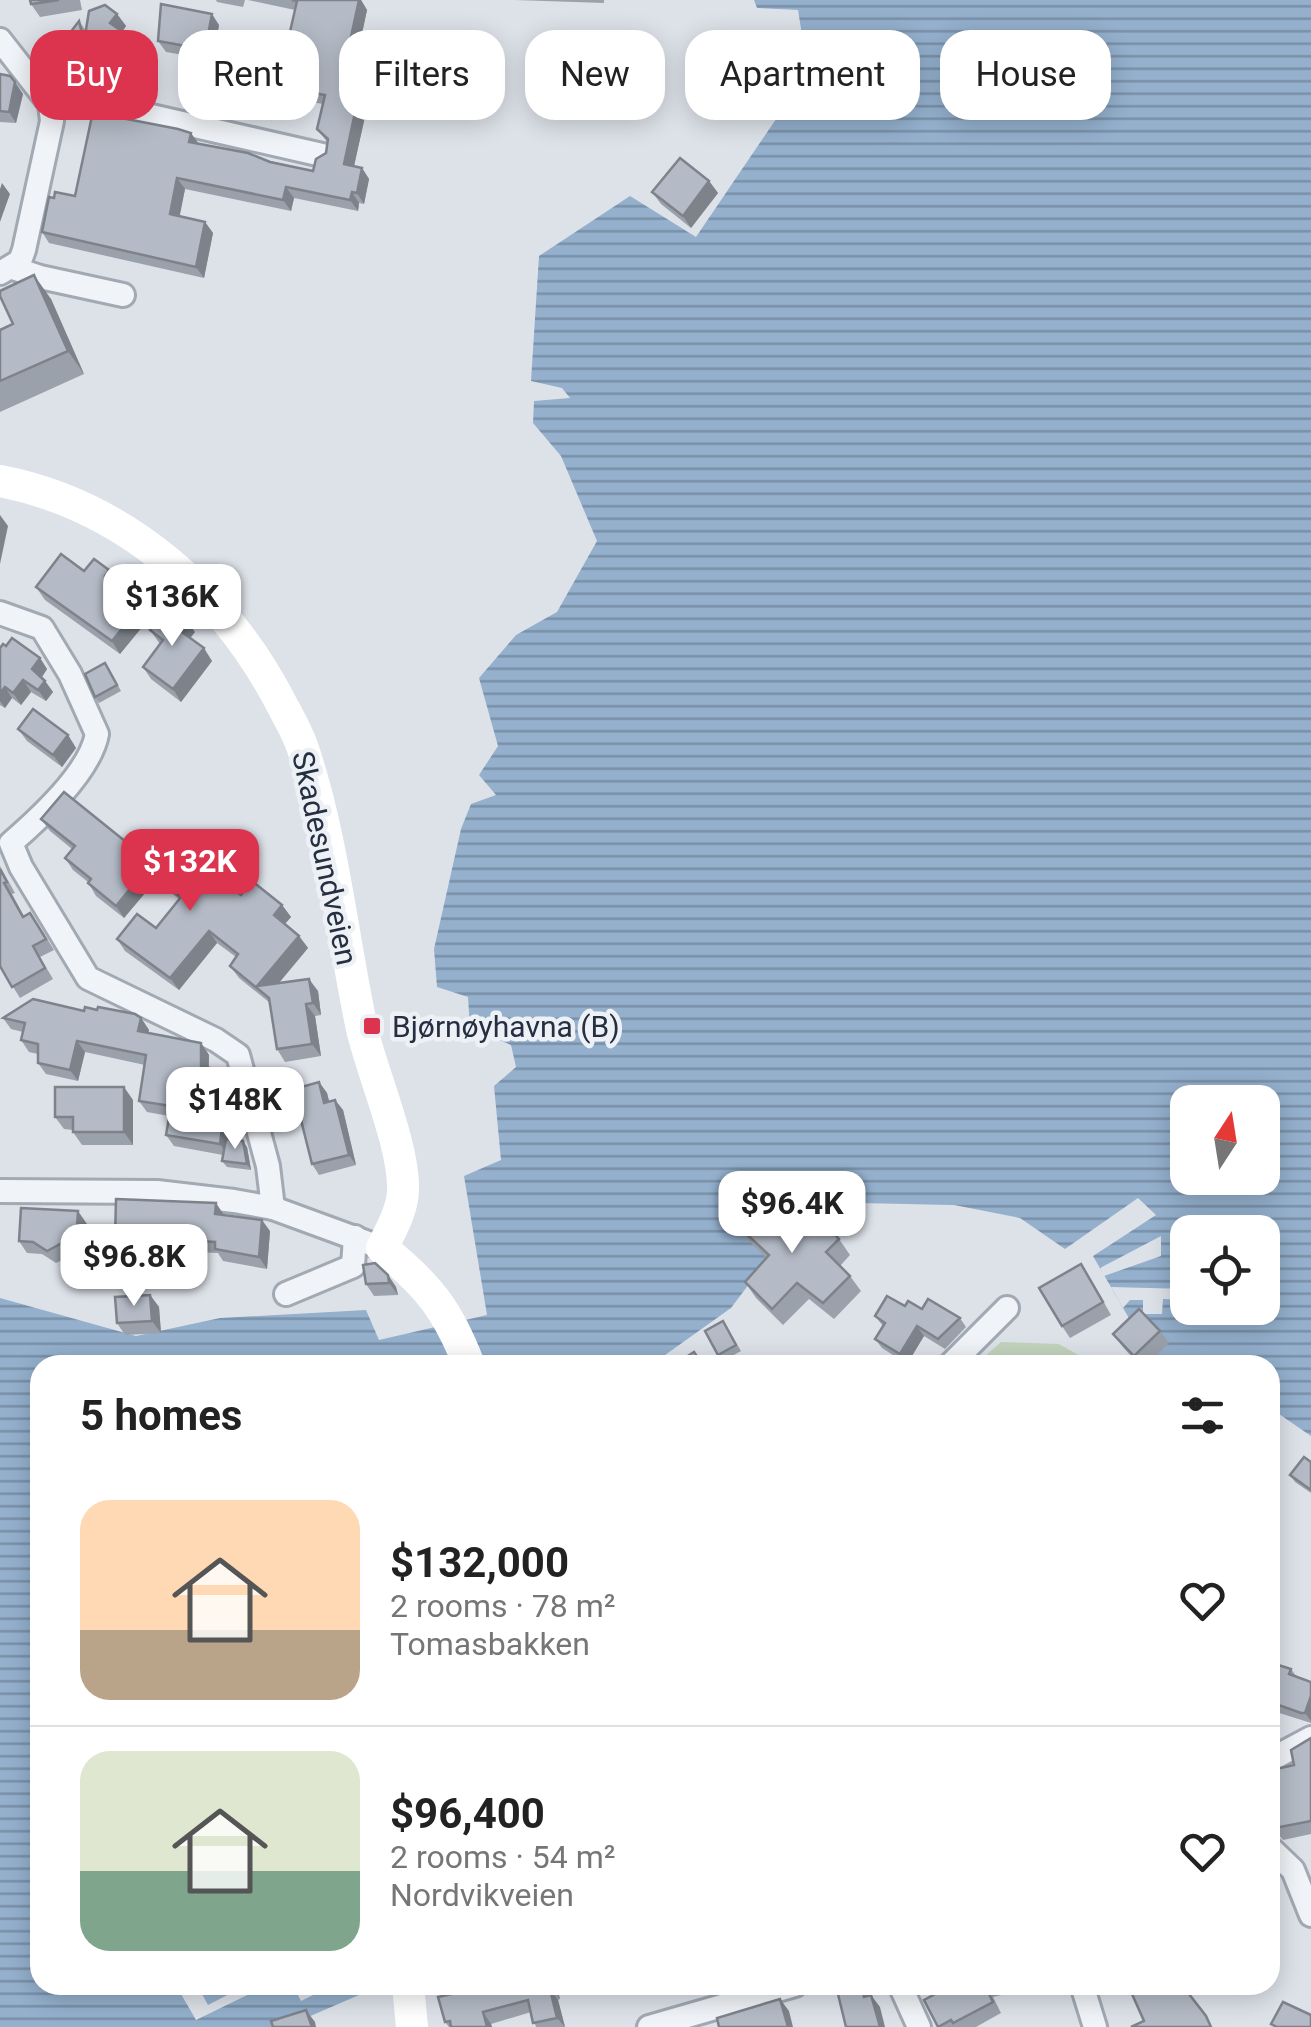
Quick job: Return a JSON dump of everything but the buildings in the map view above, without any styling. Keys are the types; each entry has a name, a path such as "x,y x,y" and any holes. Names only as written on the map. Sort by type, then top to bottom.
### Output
{"street":[{"path":"0,40 30,78"},
{"path":"158,117 322,155"},
{"path":"6,270 20,261 24,250 52,120"},
{"path":"6,270 123,295"},
{"name":"Skadesundveien","path":"0,481 76,504 142,540 194,584 266,673 301,741 324,830 363,1034 403,1184 402,1202 376,1246"},
{"path":"0,613 35,623 47,634 95,723 97,734 85,764 31,826 6,838 88,978 216,1040 238,1055 268,1166 273,1208"},
{"path":"0,1191 157,1192 273,1208 376,1246 446,1311 465,1355"},
{"path":"286,1294 353,1266 376,1246"},
{"path":"960,1355 1007,1308"},
{"path":"1280,1755 1311,1738"},
{"path":"1280,1858 1293,1870 1311,1916"},
{"path":"409,1995 412,2027"},
{"path":"650,2027 691,2021 766,1995"},
{"path":"905,1995 919,2027"},
{"path":"1085,1995 1094,2027"}],"green space":[{"path":"1001,1342 1059,1344 1078,1355 986,1355"}],"water":[{"path":"754,0 1311,0 1311,1436 1280,1415 1280,1355 1150,1355 1093,1256 1156,1215 1138,1198 1065,1249 1020,1218 954,1205 811,1202 731,1308 665,1355 30,1355 30,1995 298,1995 301,2001 313,1995 359,1995 285,2027 0,2027 0,1298 136,1336 220,1318 366,1310 379,1340 487,1315 464,1176 501,1160 494,1086 516,1067 511,1045 470,1028 468,997 437,987 434,949 461,829 471,804 496,795 479,775 498,746 479,678 516,635 557,612 597,541 561,456 533,423 534,401 570,398 562,388 531,381 539,256 630,196 696,237 775,120 920,120 920,30 801,30 798,10 757,8"}],"pier":[{"path":"1161,1236 1161,1256 1104,1276 1100,1268"},
{"path":"1111,1287 1170,1289 1170,1299 1163,1299 1162,1314 1143,1314 1143,1300 1130,1300 1123,1308"},
{"path":"182,1995 202,1995 208,2005 228,1995 247,1995 196,2020"}],"place":[{"name":"Bjørnøyhavna (B)","path":"372,1026"}]}
